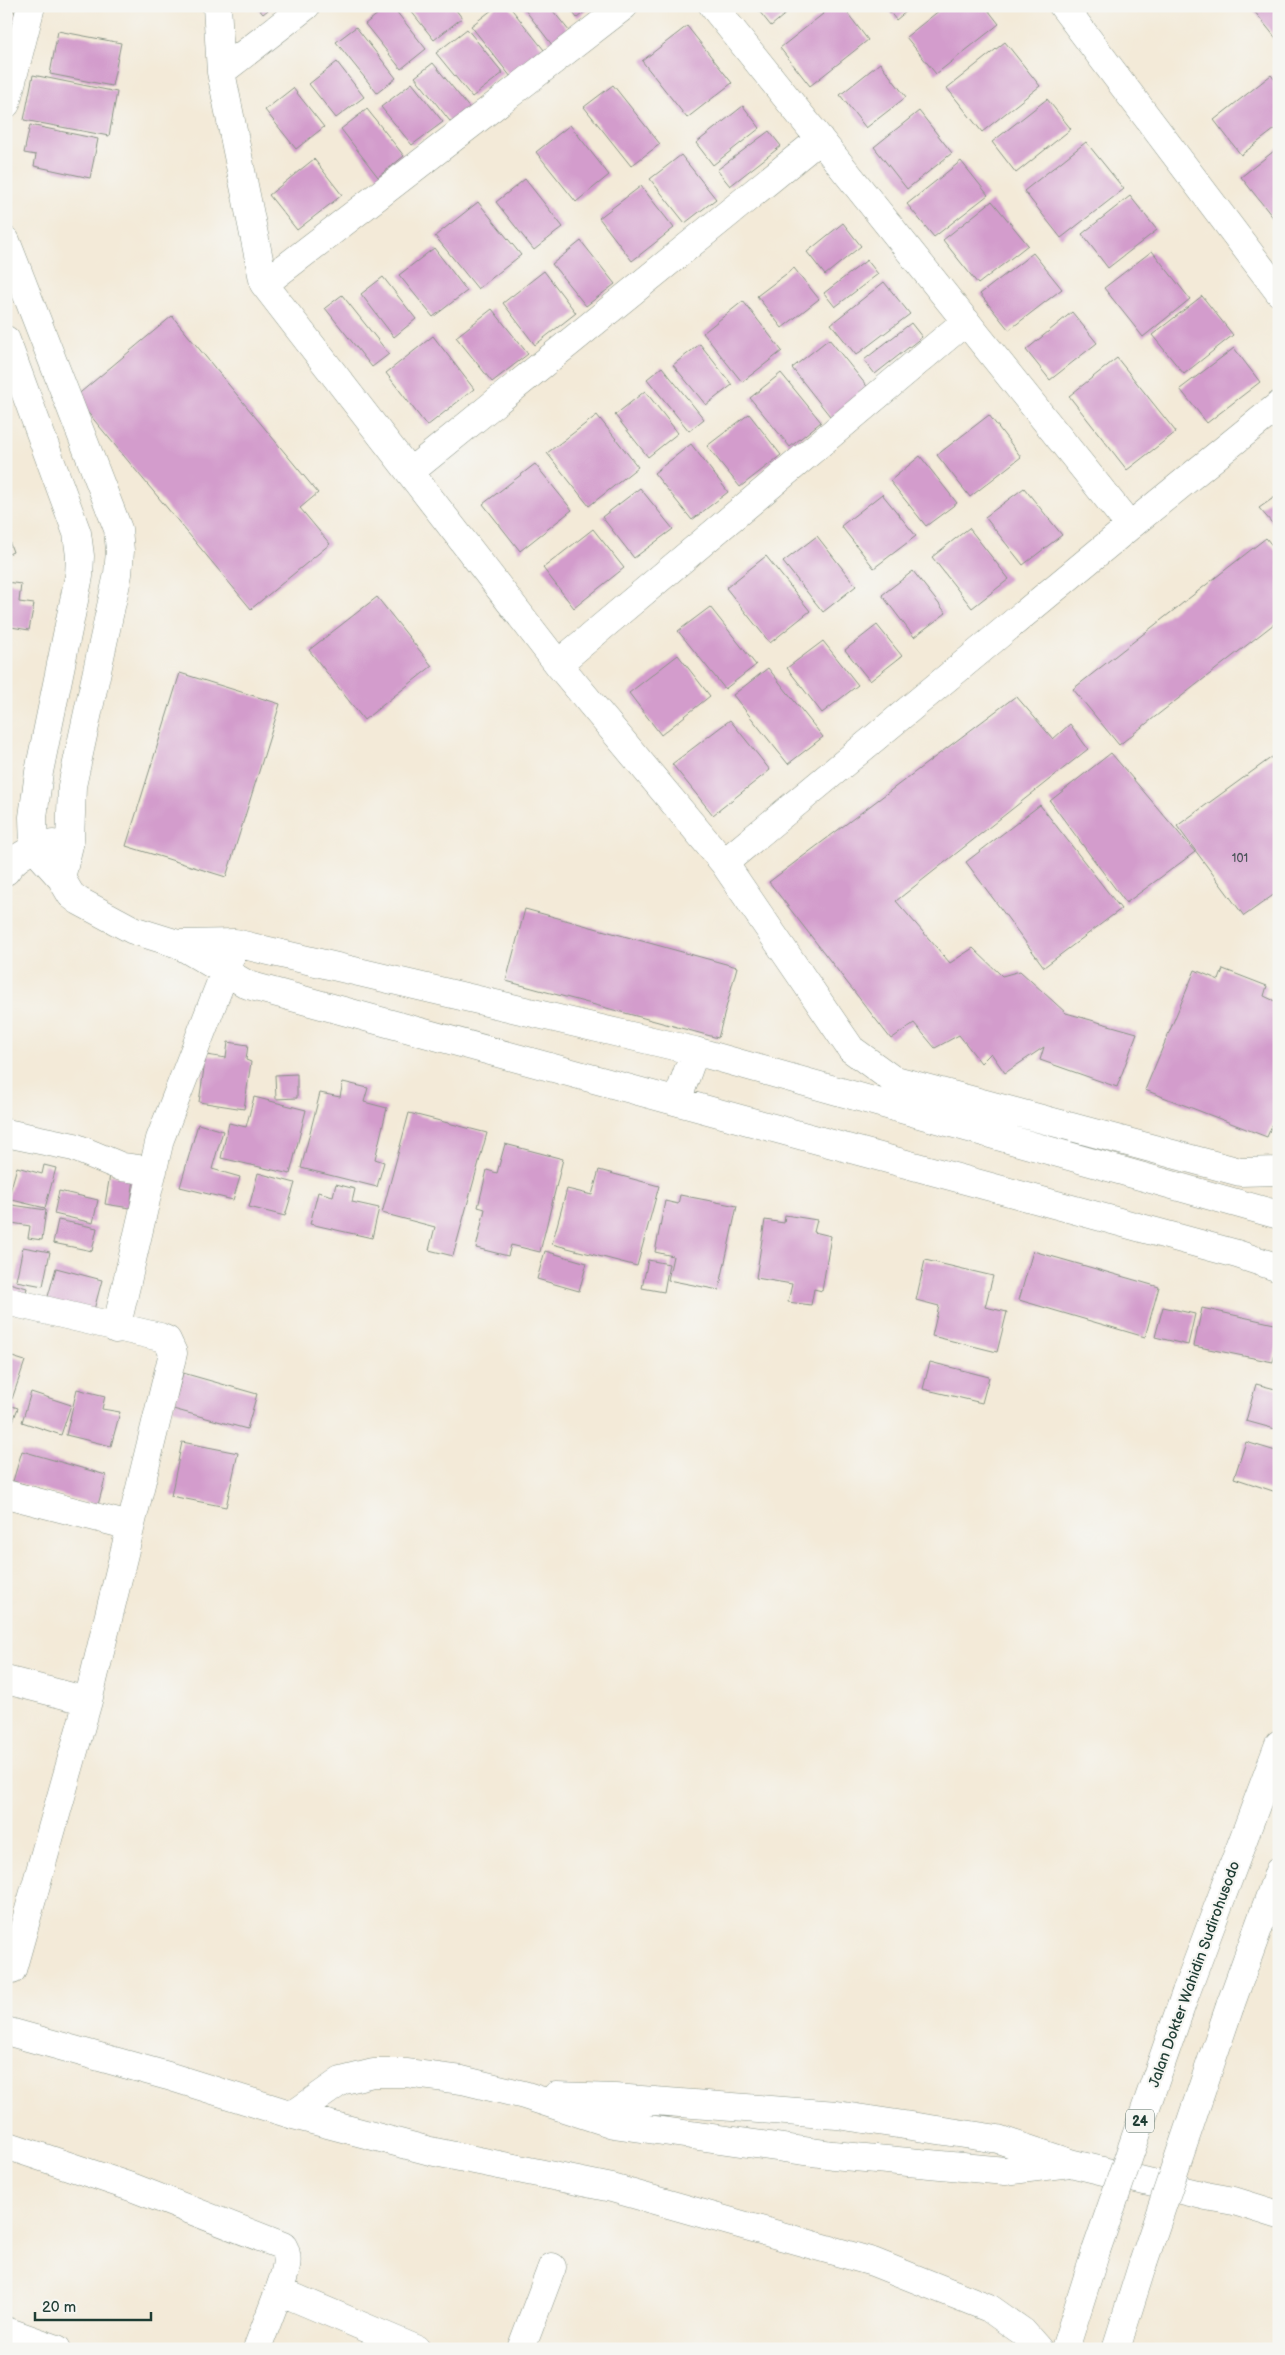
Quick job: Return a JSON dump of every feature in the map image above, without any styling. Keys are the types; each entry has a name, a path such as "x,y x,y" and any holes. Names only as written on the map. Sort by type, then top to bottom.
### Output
{"main road":[{"path":"6,104 31,6"},
{"path":"217,6 221,72 264,284 558,664 724,863 851,1049 892,1079 1240,1172 1279,1171"},
{"path":"221,72 306,6"},
{"path":"264,284 624,6"},
{"path":"713,6 1130,526"},
{"path":"1063,6 1279,292"},
{"path":"410,472 820,140"},
{"path":"6,241 118,529 120,550 118,574 72,786 70,841 61,878"},
{"path":"558,664 966,321"},
{"path":"6,340 77,533 80,556 79,576 39,772 33,817 34,848 61,878 71,895 90,909 133,930 178,944 248,985 677,1100 1237,1254 1279,1268"},
{"path":"724,863 1130,526 1279,405"},
{"path":"6,871 12,863 34,848 70,841"},
{"path":"178,944 235,943 695,1051 1279,1215"},
{"path":"116,1328 160,1139 226,972 235,943"},
{"path":"677,1100 695,1051"},
{"path":"6,1133 74,1147 122,1166 153,1171"},
{"path":"6,1301 167,1340 173,1353 88,1701 12,1970"},
{"path":"6,1494 130,1526"},
{"path":"6,1680 88,1701"},
{"name":"Jalan Dokter Wahidin Sudirohusodo","path":"1065,2349 1096,2251 1186,1992 1279,1744"},
{"path":"1116,2349 1143,2263 1230,2006 1279,1871"},
{"path":"6,2031 168,2076 294,2115 430,2151 612,2188 873,2262 989,2308 1022,2332 1038,2349"},
{"path":"294,2115 341,2082 373,2073 406,2072 453,2079 524,2095 613,2124 833,2155 1005,2171 1070,2163"},
{"path":"524,2095 614,2098 837,2115 998,2139 1070,2163 1234,2201 1277,2214"},
{"path":"6,2145 134,2188 283,2246 287,2254 287,2261 279,2291 258,2349"},
{"path":"521,2349 552,2267"},
{"path":"279,2291 416,2349"},
{"path":"6,2331 57,2349"}],"building":[{"path":"6,6 12,6 17,20 6,24"},
{"path":"256,6 273,6 263,14"},
{"path":"388,6 392,6 426,49 401,69 365,24"},
{"path":"407,6 453,6 462,18 434,40"},
{"path":"497,6 509,6 544,50 511,77 471,26"},
{"path":"522,6 549,6 574,37 556,50"},
{"path":"568,6 592,6 577,18"},
{"path":"755,6 795,6 771,26"},
{"path":"833,6 842,6 868,40 810,86 780,48"},
{"path":"885,6 913,6 896,20"},
{"path":"945,6 985,6 999,24 936,74 906,37"},
{"path":"1250,6 1279,6 1279,42"},
{"path":"687,26 732,83 687,118 642,61"},
{"path":"356,27 396,78 377,93 336,42"},
{"path":"467,29 503,73 472,97 436,53"},
{"path":"58,31 121,43 112,86 50,74"},
{"path":"1005,42 1040,86 982,132 947,88"},
{"path":"337,62 364,97 336,118 309,84"},
{"path":"433,63 471,110 453,125 415,77"},
{"path":"880,63 906,97 866,128 840,95"},
{"path":"33,75 117,92 109,136 24,120"},
{"path":"1271,75 1279,85 1279,126 1241,155 1214,120"},
{"path":"412,83 443,122 412,145 381,107"},
{"path":"613,85 660,144 631,166 584,107"},
{"path":"293,88 324,127 296,149 265,110"},
{"path":"1047,99 1071,129 1016,173 992,142"},
{"path":"743,106 760,128 713,165 696,143"},
{"path":"367,109 404,156 378,177 341,129"},
{"path":"919,111 952,153 907,189 874,147"},
{"path":"30,125 98,139 90,178 34,166 36,155 24,153"},
{"path":"570,125 609,175 576,202 536,152"},
{"path":"769,131 781,146 730,186 717,170"},
{"path":"1086,142 1124,189 1061,238 1024,191"},
{"path":"1279,147 1279,225 1241,177"},
{"path":"681,155 716,199 685,223 650,179"},
{"path":"314,159 342,195 297,230 269,195"},
{"path":"961,161 988,195 934,237 907,204"},
{"path":"525,179 563,227 534,250 496,202"},
{"path":"641,186 674,228 632,261 599,218"},
{"path":"1130,196 1157,230 1108,268 1082,234"},
{"path":"992,201 1028,245 978,284 943,240"},
{"path":"478,202 521,255 478,289 435,236"},
{"path":"843,223 861,246 825,275 807,252"},
{"path":"581,241 615,284 586,306 552,264"},
{"path":"434,248 467,291 433,317 399,275"},
{"path":"1152,251 1190,299 1143,337 1104,288"},
{"path":"1033,253 1062,289 1009,330 980,294"},
{"path":"867,260 878,274 835,307 824,293"},
{"path":"794,268 819,299 782,328 757,296"},
{"path":"544,271 576,313 535,345 503,303"},
{"path":"383,277 416,319 394,337 361,294"},
{"path":"884,282 910,314 856,355 831,324"},
{"path":"342,295 389,354 372,367 325,308"},
{"path":"1202,296 1233,335 1184,374 1152,335"},
{"path":"743,301 782,351 742,382 703,333"},
{"path":"492,309 528,354 492,382 456,337"},
{"path":"1072,312 1097,343 1050,380 1026,350"},
{"path":"172,316 318,493 300,508 330,544 251,609 75,397"},
{"path":"911,323 922,337 875,374 864,360"},
{"path":"433,336 474,389 427,426 386,373"},
{"path":"829,339 870,390 833,420 792,368"},
{"path":"700,344 732,385 706,405 673,365"},
{"path":"1234,348 1260,382 1207,423 1180,389"},
{"path":"1117,358 1176,432 1127,470 1069,396"},
{"path":"662,367 704,419 689,431 647,379"},
{"path":"781,373 821,422 790,447 750,398"},
{"path":"645,391 678,433 648,457 615,415"},
{"path":"749,414 781,455 740,487 707,446"},
{"path":"597,415 638,467 589,506 547,453"},
{"path":"989,415 1021,457 970,497 937,455"},
{"path":"691,444 728,492 692,520 654,473"},
{"path":"920,456 957,503 926,526 890,481"},
{"path":"535,464 572,510 520,551 483,504"},
{"path":"640,488 673,529 634,558 602,517"},
{"path":"1024,488 1062,535 1023,565 985,517"},
{"path":"882,494 916,536 874,568 841,526"},
{"path":"1279,494 1279,531 1259,508"},
{"path":"969,528 1009,579 972,608 932,557"},
{"path":"593,529 624,568 574,608 543,568"},
{"path":"6,533 13,552 6,555"},
{"path":"817,536 856,586 823,612 783,562"},
{"path":"1266,538 1279,554 1279,620 1119,745 1073,689"},
{"path":"766,556 810,611 770,643 726,588"},
{"path":"913,571 946,613 914,637 882,595"},
{"path":"6,582 21,584 19,602 34,604 29,630 11,627 7,653"},
{"path":"377,597 432,666 364,720 309,650"},
{"path":"710,607 756,665 725,689 678,631"},
{"path":"877,625 902,656 870,681 845,650"},
{"path":"823,641 858,685 822,713 787,668"},
{"path":"678,655 710,696 661,735 629,693"},
{"path":"768,668 823,737 788,764 733,695"},
{"path":"180,673 280,704 226,877 126,846"},
{"path":"1016,696 1053,739 1070,724 1088,749 896,901 950,963 973,948 1002,976 1020,971 1066,1013 1137,1033 1117,1087 1040,1060 1044,1047 1005,1073 991,1053 981,1063 959,1035 935,1048 914,1023 891,1039 769,882"},
{"path":"730,720 770,770 713,815 672,764"},
{"path":"1279,752 1279,891 1244,916 1177,826"},
{"path":"1111,753 1195,852 1126,903 1050,801"},
{"path":"1040,805 1121,909 1044,967 966,862"},
{"path":"525,909 737,967 718,1038 506,981"},
{"path":"1223,969 1267,986 1264,996 1279,1003 1279,1109 1267,1137 1145,1090 1195,970 1219,980"},
{"path":"228,1042 248,1045 246,1060 251,1062 244,1109 199,1102 206,1055 226,1058"},
{"path":"297,1074 297,1098 276,1099 275,1075"},
{"path":"343,1082 368,1088 364,1102 387,1108 375,1159 384,1162 377,1187 301,1168 320,1093 340,1097"},
{"path":"254,1097 306,1110 290,1174 221,1158 229,1123 246,1127"},
{"path":"409,1113 487,1133 453,1256 429,1250 435,1227 382,1213"},
{"path":"198,1124 223,1131 212,1169 240,1177 233,1200 180,1187"},
{"path":"505,1144 563,1159 540,1252 511,1245 508,1256 476,1248 485,1209 478,1207 487,1170 497,1173"},
{"path":"44,1165 56,1168 45,1208 8,1199 17,1167 42,1174"},
{"path":"599,1170 659,1186 637,1266 552,1244 567,1189 592,1195"},
{"path":"258,1173 295,1183 285,1216 249,1207"},
{"path":"110,1175 134,1179 130,1208 105,1204"},
{"path":"336,1184 355,1189 352,1202 379,1208 372,1238 310,1224 318,1192 333,1196"},
{"path":"59,1191 98,1200 93,1223 54,1214"},
{"path":"680,1195 737,1206 719,1290 668,1280 673,1256 655,1252 665,1201 678,1204"},
{"path":"6,1204 46,1210 42,1240 28,1238 30,1226 6,1222"},
{"path":"785,1215 817,1220 814,1232 831,1236 822,1291 814,1289 811,1305 788,1302 792,1284 756,1278 765,1220 784,1223"},
{"path":"58,1220 97,1228 92,1251 53,1243"},
{"path":"23,1247 50,1252 43,1286 16,1281"},
{"path":"545,1251 587,1263 579,1291 537,1279"},
{"path":"1033,1251 1159,1287 1145,1337 1019,1300"},
{"path":"648,1260 669,1264 664,1292 642,1288"},
{"path":"925,1260 993,1276 985,1307 1007,1312 997,1352 932,1336 939,1306 916,1300"},
{"path":"56,1268 102,1280 91,1321 47,1300"},
{"path":"9,1283 27,1288 23,1304 6,1292"},
{"path":"1163,1307 1195,1314 1188,1345 1155,1337"},
{"path":"1202,1308 1279,1325 1279,1338 1273,1362 1194,1346"},
{"path":"6,1355 25,1361 12,1399 6,1397"},
{"path":"930,1362 989,1377 982,1403 923,1389"},
{"path":"183,1373 257,1394 247,1429 173,1409"},
{"path":"1256,1384 1279,1390 1279,1430 1246,1421"},
{"path":"77,1389 105,1396 102,1409 120,1412 111,1446 66,1435"},
{"path":"31,1392 71,1405 61,1435 22,1422"},
{"path":"6,1404 18,1408 11,1426 6,1425"},
{"path":"182,1442 238,1453 226,1507 171,1496"},
{"path":"1246,1442 1279,1452 1279,1493 1234,1478"},
{"path":"22,1451 106,1475 98,1505 13,1481"}]}
